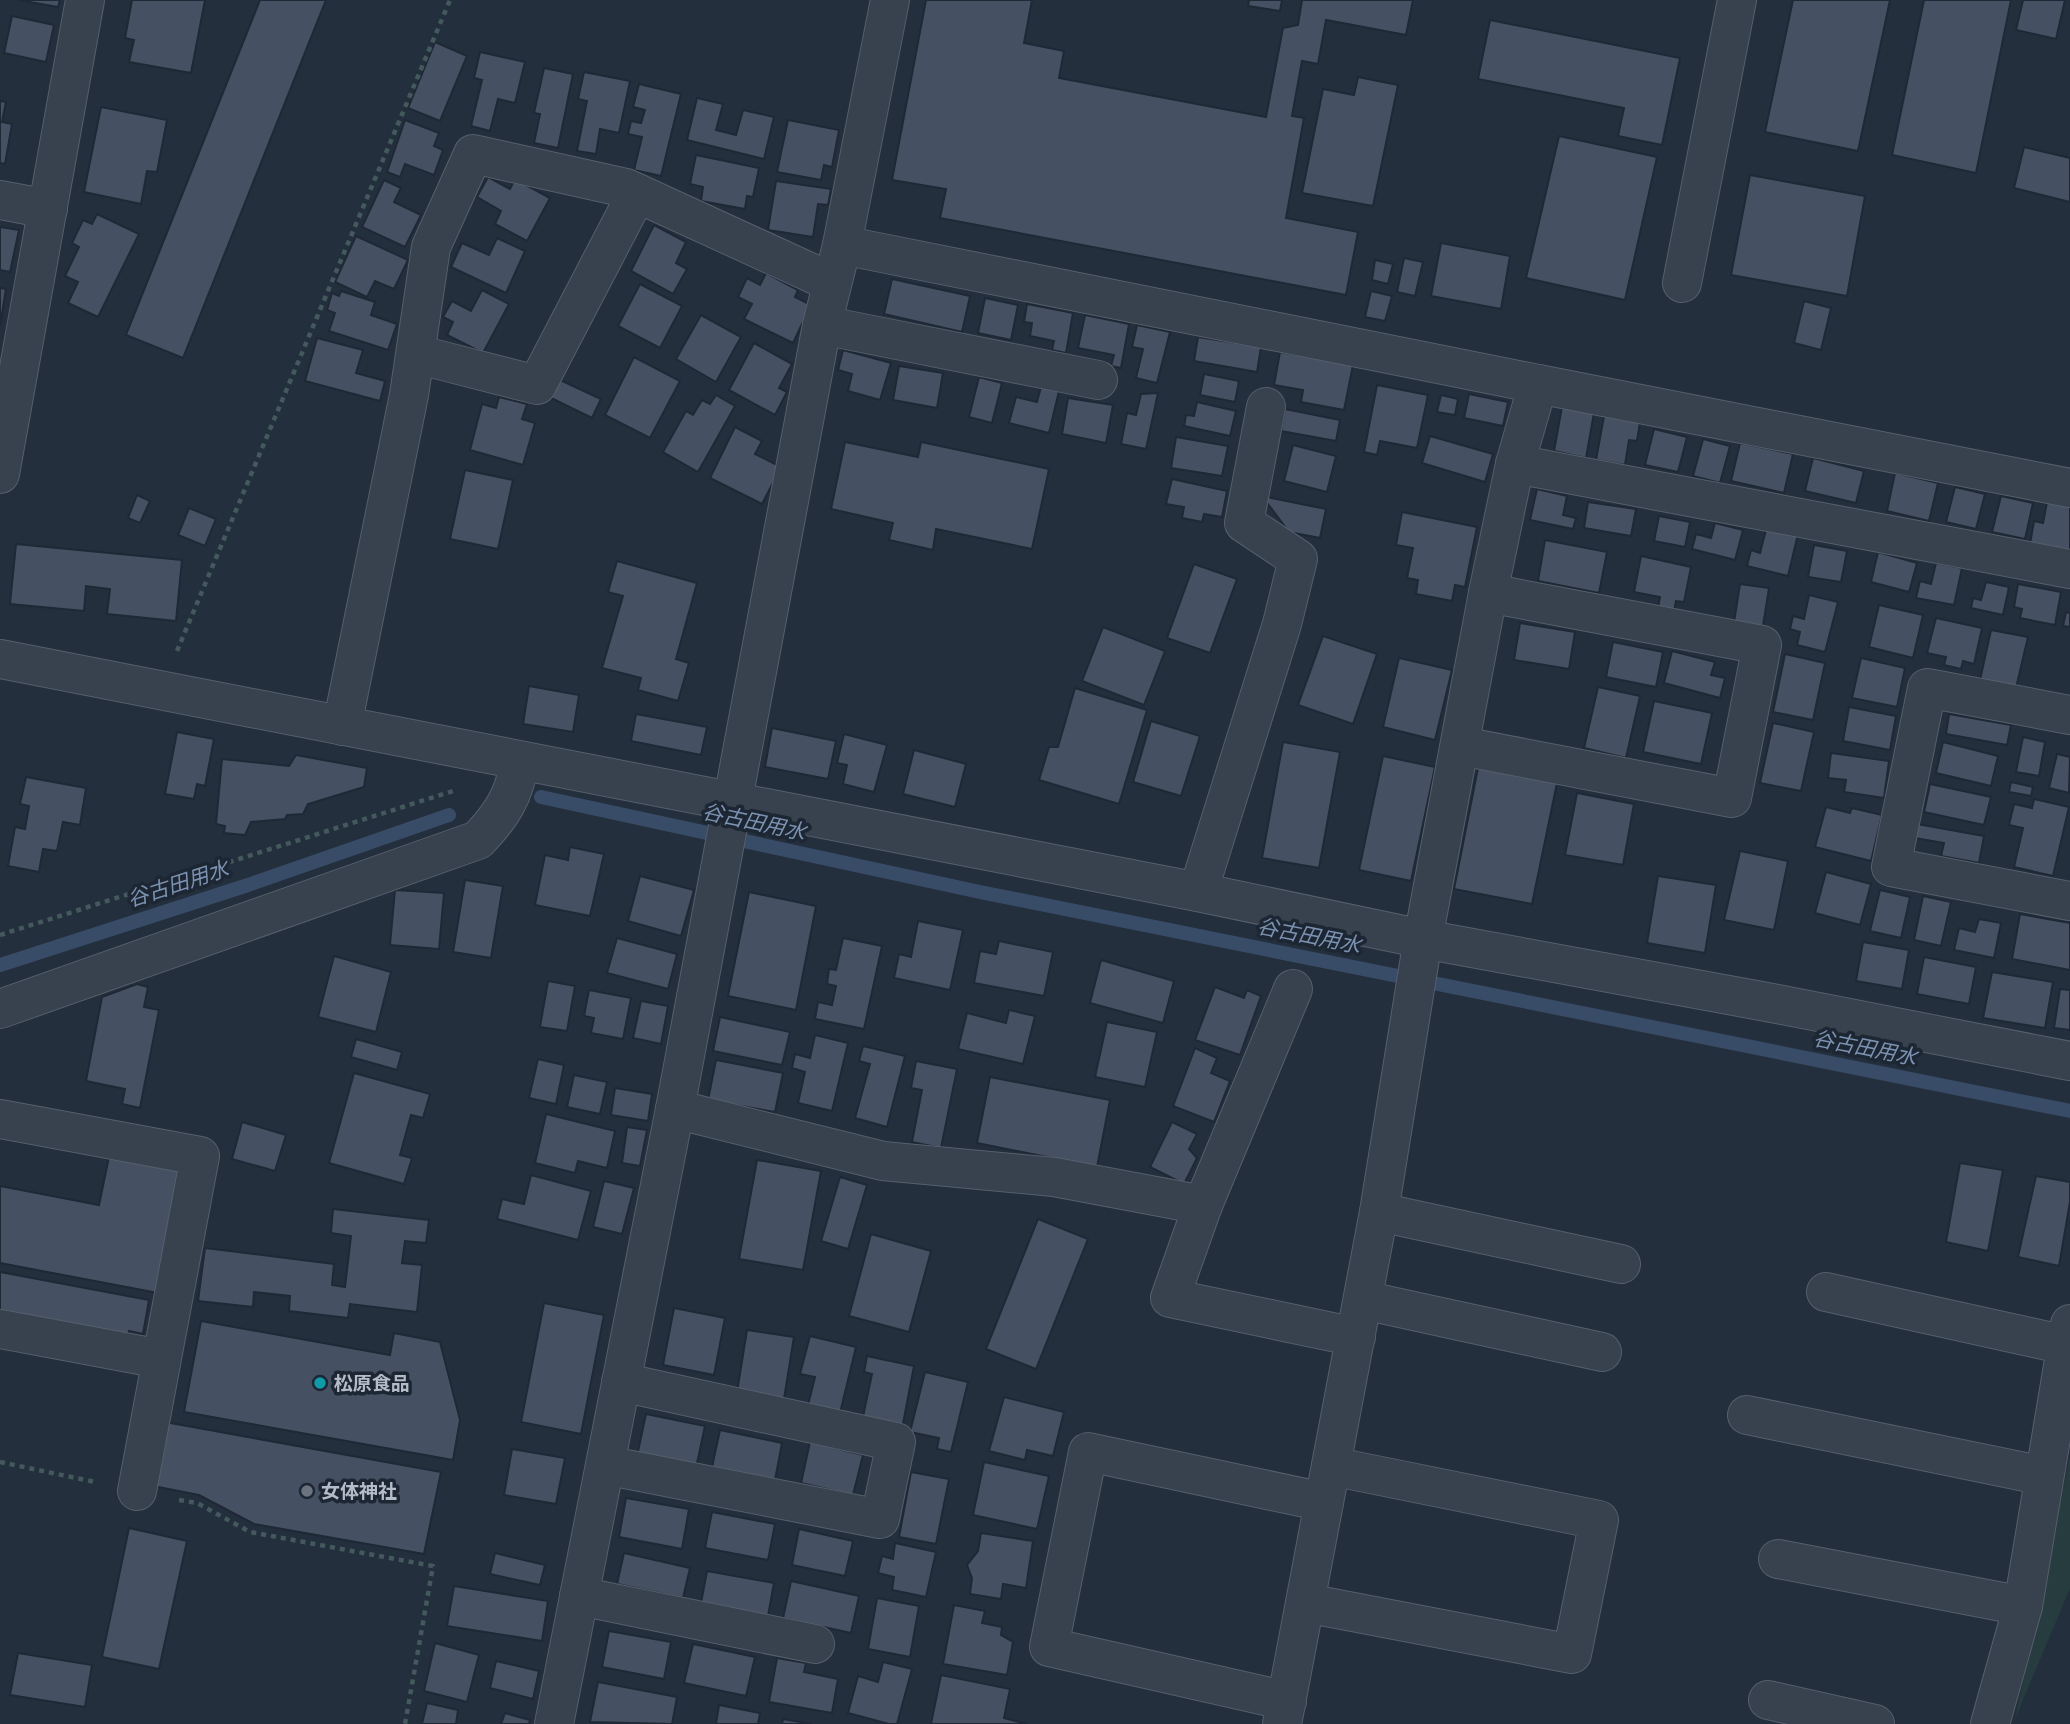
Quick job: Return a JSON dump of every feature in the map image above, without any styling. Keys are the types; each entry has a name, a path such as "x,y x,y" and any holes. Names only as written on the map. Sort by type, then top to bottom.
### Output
{"street":[{"path":"0,474 10,356 47,209 85,0"},
{"path":"554,1724 675,1109 822,325 842,245 890,0"},
{"path":"1682,283 1737,0"},
{"path":"342,726 416,354 431,247 473,154 626,188 831,282"},
{"path":"416,354 537,385 637,193"},
{"path":"0,200 47,209"},
{"path":"842,245 2070,488"},
{"path":"822,325 1098,380"},
{"path":"1306,1603 1572,1654 1599,1520 1328,1484 1088,1452 1049,1647 1284,1712 1306,1603 1328,1484 1359,1318 1380,1212 1423,939 1488,593 1515,464 1538,384"},
{"path":"1198,892 1282,624 1298,559 1244,523 1266,407"},
{"path":"1515,464 2070,569"},
{"path":"1461,746 1732,797 1762,645 1488,593"},
{"path":"0,659 342,726 518,773 732,802 1198,892 1423,939 2070,1061"},
{"path":"2070,715 1927,688 1891,867 2070,901"},
{"path":"0,1009 478,840 500,817 518,773"},
{"path":"1293,989 1203,1205 1170,1298 1359,1318 1602,1352"},
{"path":"675,1109 883,1161 1054,1177 1203,1205"},
{"path":"0,1119 200,1156 137,1491"},
{"path":"1380,1212 1620,1264"},
{"path":"1826,1292 2068,1335 2023,1606 1990,1724"},
{"path":"0,1329 161,1359"},
{"path":"605,1465 880,1519 896,1442 621,1382"},
{"path":"1747,1415 2044,1476"},
{"path":"1779,1559 2023,1606"},
{"path":"579,1596 815,1644"},
{"path":"1768,1700 1875,1724"}],"path":[{"path":"160,690 450,0"},
{"path":"0,935 476,783 518,773"},
{"path":"197,1503 250,1532 433,1566 405,1724"}],"green space":[{"path":"2070,1456 2070,1588 2015,1719"}],"building":[{"path":"18,0 60,0 58,7"},
{"path":"132,0 205,0 191,73 129,62 134,40 125,38"},
{"path":"260,0 326,0 183,358 126,335"},
{"path":"926,0 1032,0 1024,43 1064,51 1059,78 1266,117 1283,28 1298,25 1302,0 1413,0 1406,35 1326,20 1318,64 1302,61 1292,116 1304,118 1286,218 1358,232 1346,295 940,218 946,189 892,180"},
{"path":"1249,0 1282,0 1280,11 1248,6"},
{"path":"1793,0 1890,0 1858,151 1765,132"},
{"path":"1924,0 2011,0 1976,173 1892,155"},
{"path":"2023,0 2065,0 2056,39 2016,30"},
{"path":"12,16 54,25 46,62 4,53"},
{"path":"1490,20 1680,58 1662,145 1618,136 1624,108 1478,79"},
{"path":"435,42 467,56 440,121 408,108"},
{"path":"480,52 525,62 515,103 498,99 490,131 471,126 482,80 474,78"},
{"path":"544,68 573,74 558,148 534,143 540,114 534,113"},
{"path":"584,72 630,81 619,133 600,129 596,154 577,151 587,101 578,99"},
{"path":"1358,77 1398,85 1373,206 1302,193 1323,89 1354,95"},
{"path":"639,84 681,94 661,176 634,170 642,137 628,134 631,121 641,123 645,110 633,107"},
{"path":"697,98 723,104 716,130 736,135 743,110 774,117 764,159 687,140"},
{"path":"0,101 6,102 2,122 12,124 5,164 0,163"},
{"path":"101,107 167,120 157,172 147,171 141,204 84,192"},
{"path":"405,120 439,133 434,146 443,150 434,175 405,164 400,177 387,172"},
{"path":"788,120 839,130 832,167 824,165 821,180 777,172"},
{"path":"1559,136 1657,157 1625,300 1526,278"},
{"path":"2024,147 2070,158 2070,202 2014,188"},
{"path":"696,155 759,168 753,197 747,196 745,209 701,201 703,187 690,184"},
{"path":"1750,175 1865,196 1847,296 1731,275"},
{"path":"488,177 510,189 515,179 550,198 527,241 495,224 501,211 477,197"},
{"path":"384,180 401,188 394,202 421,215 405,247 362,227"},
{"path":"776,181 831,189 828,205 818,204 813,237 768,230"},
{"path":"97,214 139,234 98,317 68,303 78,282 65,276 79,247 72,243 83,220 92,224"},
{"path":"654,225 686,242 676,263 687,269 673,294 631,271"},
{"path":"0,227 19,230 10,272 0,270"},
{"path":"356,236 408,260 394,289 375,281 367,297 335,282"},
{"path":"497,238 525,251 506,293 451,267 462,243 489,255"},
{"path":"1441,243 1510,256 1501,309 1431,296"},
{"path":"1404,258 1423,262 1415,296 1397,292"},
{"path":"1375,260 1393,264 1388,284 1372,280"},
{"path":"766,273 798,290 795,297 811,305 793,343 744,319 752,304 738,297 747,278 760,285"},
{"path":"892,279 970,296 962,332 884,314"},
{"path":"640,284 682,306 660,348 618,326"},
{"path":"0,288 6,289 0,326"},
{"path":"482,290 509,304 483,353 447,335 453,322 443,317 452,301 471,311"},
{"path":"341,291 375,302 371,315 397,324 388,350 329,331 335,313 327,310 332,293 339,296"},
{"path":"1371,291 1392,296 1385,321 1365,317"},
{"path":"985,298 1018,305 1011,340 978,333"},
{"path":"1804,301 1831,308 1821,350 1794,343"},
{"path":"1027,304 1073,313 1066,353 1052,350 1054,341 1030,336 1032,323 1024,322"},
{"path":"701,315 741,337 716,382 676,359"},
{"path":"1085,315 1129,324 1121,368 1111,366 1114,355 1078,348"},
{"path":"1137,325 1170,332 1157,383 1136,378 1143,349 1132,347"},
{"path":"1198,337 1261,347 1257,372 1194,361"},
{"path":"317,338 363,350 356,373 385,381 380,401 305,381"},
{"path":"754,343 792,364 779,388 787,392 775,415 729,390"},
{"path":"843,350 891,363 880,400 848,391 852,374 838,370"},
{"path":"1280,352 1353,365 1344,410 1301,402 1303,390 1274,385"},
{"path":"634,357 680,381 650,438 605,415"},
{"path":"899,366 943,373 937,408 893,400"},
{"path":"1204,374 1239,381 1235,402 1200,395"},
{"path":"979,377 1002,383 992,423 969,417"},
{"path":"558,379 601,399 592,418 549,397"},
{"path":"1377,385 1428,395 1417,448 1380,441 1377,455 1364,452"},
{"path":"1041,387 1059,391 1049,433 1009,423 1016,397 1037,402"},
{"path":"1158,393 1146,449 1121,444 1127,413 1136,415 1141,394"},
{"path":"1469,394 1508,402 1503,426 1464,418"},
{"path":"716,395 735,406 698,472 663,452 686,411 693,415 702,400 710,404"},
{"path":"1441,395 1458,399 1455,415 1437,412"},
{"path":"499,397 527,404 522,419 535,423 523,465 470,450 482,404 496,408"},
{"path":"1068,398 1113,405 1106,443 1062,434"},
{"path":"1197,402 1236,411 1230,436 1184,426 1186,415 1194,416"},
{"path":"1562,407 1594,413 1586,458 1554,451"},
{"path":"1285,409 1340,420 1336,441 1281,431"},
{"path":"1604,416 1640,422 1637,441 1629,440 1625,465 1596,460"},
{"path":"735,427 762,441 755,454 781,467 762,504 710,478"},
{"path":"1654,429 1687,437 1678,472 1645,465"},
{"path":"1430,436 1493,454 1485,482 1422,463"},
{"path":"1176,437 1228,446 1222,476 1171,468"},
{"path":"1703,439 1730,446 1720,483 1693,476"},
{"path":"845,442 918,457 921,442 1049,469 1032,549 936,529 933,550 889,540 893,523 831,509"},
{"path":"1740,443 1793,454 1784,493 1731,481"},
{"path":"1293,445 1336,456 1327,492 1284,481"},
{"path":"1813,458 1864,471 1856,503 1805,491"},
{"path":"465,470 513,480 498,549 450,539"},
{"path":"1895,473 1938,483 1929,521 1887,511"},
{"path":"1172,479 1227,491 1222,517 1204,514 1202,522 1182,518 1184,507 1166,504"},
{"path":"1955,487 1985,494 1976,529 1946,522"},
{"path":"1537,489 1567,496 1563,515 1576,518 1573,529 1530,520"},
{"path":"137,495 150,501 140,523 128,518"},
{"path":"1262,496 1326,509 1320,538 1289,532"},
{"path":"2001,496 2033,503 2025,539 1992,532"},
{"path":"1588,502 1636,509 1631,536 1584,528"},
{"path":"2047,502 2070,506 2070,552 2030,544 2034,521 2043,523"},
{"path":"189,508 216,519 205,546 178,535"},
{"path":"1402,512 1477,527 1465,587 1455,585 1452,601 1416,594 1418,580 1407,578 1413,548 1396,545"},
{"path":"1659,516 1690,522 1685,547 1654,541"},
{"path":"1715,523 1743,530 1735,560 1692,549 1696,534 1711,538"},
{"path":"1767,526 1798,534 1788,576 1747,566 1751,550 1760,553"},
{"path":"1545,540 1607,552 1599,593 1538,581"},
{"path":"16,544 182,560 176,621 107,614 110,589 86,586 84,611 10,604"},
{"path":"1814,545 1847,551 1841,582 1808,577"},
{"path":"1878,552 1917,563 1909,592 1871,582"},
{"path":"1641,556 1691,567 1684,602 1676,601 1674,611 1658,608 1660,597 1634,592"},
{"path":"617,561 697,583 676,659 689,663 678,701 638,690 641,678 602,668 623,596 608,592"},
{"path":"1936,563 1962,568 1954,605 1916,598 1920,581 1931,584"},
{"path":"1194,564 1237,579 1210,653 1167,638"},
{"path":"1986,582 2009,587 2003,615 1971,608 1973,598 1981,600"},
{"path":"1740,584 1769,588 1763,626 1734,622"},
{"path":"2018,584 2061,592 2055,625 2020,618 2022,609 2014,607"},
{"path":"1809,595 1838,602 1825,652 1797,645 1800,632 1790,629 1793,616 1804,619"},
{"path":"1879,605 1923,615 1913,658 1869,647"},
{"path":"2066,612 2070,613 2070,627 2063,626"},
{"path":"1936,618 1982,628 1974,664 1963,661 1961,669 1944,665 1946,657 1927,653"},
{"path":"1520,623 1575,632 1569,669 1514,660"},
{"path":"1103,627 1165,651 1144,705 1082,681"},
{"path":"1991,630 2028,637 2016,688 1980,680"},
{"path":"1323,636 1377,654 1353,724 1298,705"},
{"path":"1613,642 1663,652 1656,687 1606,677"},
{"path":"1672,651 1715,662 1711,675 1725,678 1720,698 1664,683"},
{"path":"1785,654 1825,663 1813,720 1773,712"},
{"path":"1399,658 1452,670 1435,740 1383,727"},
{"path":"1861,658 1905,668 1897,707 1852,698"},
{"path":"529,686 579,695 573,732 523,724"},
{"path":"1598,687 1640,696 1626,758 1584,748"},
{"path":"1075,688 1147,710 1119,804 1039,780 1049,747 1058,747"},
{"path":"1654,701 1712,713 1701,764 1643,752"},
{"path":"1849,707 1896,716 1890,750 1843,741"},
{"path":"636,714 707,727 701,755 631,741"},
{"path":"1949,714 2011,725 2007,745 1946,734"},
{"path":"1151,721 1200,736 1181,796 1133,782"},
{"path":"1773,723 1814,732 1801,791 1760,783"},
{"path":"772,728 836,741 828,779 765,767"},
{"path":"177,732 214,739 205,786 197,784 194,799 165,794"},
{"path":"844,734 887,745 874,792 843,784 847,765 837,763"},
{"path":"2023,737 2045,742 2039,776 2016,772"},
{"path":"1283,742 1340,752 1319,868 1262,858"},
{"path":"1943,742 1998,756 1991,786 1936,773"},
{"path":"914,750 966,764 955,807 903,794"},
{"path":"1831,753 1889,761 1884,798 1844,792 1846,780 1828,778"},
{"path":"2057,754 2070,757 2069,793 2049,788"},
{"path":"296,755 367,768 364,787 308,804 303,814 287,815 285,819 251,822 245,835 224,833 225,826 216,824 222,759 289,766"},
{"path":"1383,756 1435,767 1411,881 1359,870"},
{"path":"1478,768 1557,783 1532,904 1454,889"},
{"path":"26,777 86,788 80,825 63,822 57,851 43,849 39,872 8,866 15,827 25,829 29,806 20,804"},
{"path":"2011,782 2033,787 2031,796 2009,792"},
{"path":"1930,784 1991,797 1984,825 1924,812"},
{"path":"1577,793 1634,804 1623,865 1565,855"},
{"path":"2034,799 2069,807 2053,876 2014,867 2023,828 2009,825 2014,804 2032,808"},
{"path":"1826,807 1850,813 1852,808 1882,815 1871,861 1815,847"},
{"path":"1917,824 1984,836 1979,863 1941,856 1944,843 1915,838"},
{"path":"570,847 604,854 590,916 535,905 545,855 568,860"},
{"path":"1740,851 1788,861 1774,930 1724,920"},
{"path":"1826,872 1871,884 1860,925 1815,913"},
{"path":"640,876 694,890 681,936 628,921"},
{"path":"1658,876 1716,885 1705,953 1647,943"},
{"path":"465,880 503,886 491,958 453,952"},
{"path":"395,890 444,893 439,949 390,945"},
{"path":"1880,890 1910,897 1901,938 1870,931"},
{"path":"749,892 816,906 796,1010 728,996"},
{"path":"1923,896 1951,902 1941,946 1914,940"},
{"path":"2020,914 2070,923 2070,970 2012,959"},
{"path":"1979,919 2001,923 1994,958 1954,950 1959,928 1975,932"},
{"path":"918,921 963,930 950,990 894,978 899,954 911,957"},
{"path":"617,938 677,954 668,989 607,973"},
{"path":"843,938 882,946 864,1029 815,1019 818,1002 832,1005 836,986 827,984 829,969 836,970"},
{"path":"999,941 1053,952 1044,996 974,983 980,951 996,954"},
{"path":"1863,942 1909,950 1902,989 1856,981"},
{"path":"334,956 391,972 376,1032 318,1017"},
{"path":"1924,957 1976,967 1969,1004 1917,994"},
{"path":"1101,960 1174,981 1163,1023 1090,1003"},
{"path":"1992,972 2053,982 2045,1028 1983,1018"},
{"path":"548,981 575,986 567,1031 540,1027"},
{"path":"137,984 148,987 144,1007 159,1010 140,1108 122,1104 125,1089 86,1081 102,997"},
{"path":"1215,987 1244,998 1247,990 1261,996 1240,1055 1195,1040"},
{"path":"2060,989 2070,990 2070,1030 2054,1028"},
{"path":"589,990 631,998 623,1039 591,1033 594,1018 584,1016"},
{"path":"641,1001 668,1006 661,1044 633,1038"},
{"path":"1009,1010 1035,1016 1023,1064 958,1049 967,1013 1006,1023"},
{"path":"720,1017 790,1032 782,1065 713,1051"},
{"path":"1107,1022 1157,1032 1145,1087 1095,1077"},
{"path":"815,1035 848,1043 832,1111 798,1103 805,1072 792,1068 795,1054 810,1058"},
{"path":"356,1039 402,1052 397,1070 351,1057"},
{"path":"863,1046 905,1056 887,1127 855,1118 870,1064 859,1061"},
{"path":"1195,1048 1217,1058 1211,1073 1230,1081 1214,1122 1173,1106"},
{"path":"538,1059 564,1065 556,1104 529,1098"},
{"path":"716,1060 783,1073 775,1112 708,1100"},
{"path":"916,1061 957,1069 941,1148 912,1142 922,1090 911,1088"},
{"path":"354,1073 430,1094 423,1118 411,1115 400,1155 412,1158 404,1184 329,1163"},
{"path":"574,1075 607,1082 600,1114 567,1107"},
{"path":"990,1077 1110,1100 1097,1167 977,1143"},
{"path":"615,1088 652,1094 648,1121 611,1115"},
{"path":"546,1114 615,1131 607,1168 578,1161 575,1173 535,1163"},
{"path":"242,1122 286,1135 275,1171 232,1159"},
{"path":"1172,1122 1197,1134 1189,1149 1197,1158 1184,1184 1150,1167"},
{"path":"627,1127 647,1130 640,1166 622,1163"},
{"path":"109,1157 182,1171 158,1293 0,1263 0,1186 99,1205"},
{"path":"757,1160 821,1171 803,1270 739,1259"},
{"path":"1960,1163 2003,1170 1988,1251 1946,1242"},
{"path":"531,1175 591,1191 578,1240 497,1219 502,1199 524,1204"},
{"path":"2036,1176 2070,1182 2070,1202 2059,1266 2018,1257"},
{"path":"840,1177 867,1185 848,1249 821,1241"},
{"path":"604,1181 634,1188 622,1234 593,1227"},
{"path":"333,1209 429,1220 426,1243 405,1241 402,1263 422,1265 417,1312 350,1304 348,1318 289,1311 290,1296 254,1292 253,1307 198,1301 205,1248 334,1264 332,1285 345,1287 351,1236 331,1233"},
{"path":"1038,1219 1088,1239 1036,1369 986,1349"},
{"path":"871,1234 931,1251 909,1332 849,1316"},
{"path":"0,1272 149,1300 143,1334 129,1331 127,1339 0,1314"},
{"path":"544,1303 604,1315 581,1434 521,1422"},
{"path":"674,1308 725,1318 714,1375 663,1365"},
{"name":"松原食品","path":"201,1321 390,1355 394,1333 440,1342 460,1420 453,1460 184,1412"},
{"path":"747,1330 794,1337 784,1399 737,1392"},
{"path":"810,1336 856,1347 840,1413 808,1405 815,1377 800,1374"},
{"path":"867,1356 914,1366 902,1429 862,1421 872,1374 864,1372"},
{"path":"925,1372 968,1382 951,1452 937,1449 939,1438 910,1432"},
{"path":"1004,1397 1064,1412 1053,1456 1027,1450 1025,1460 989,1451"},
{"path":"646,1414 705,1426 696,1468 637,1456"},
{"name":"女体神社","path":"165,1422 441,1472 424,1554 254,1524 199,1495 153,1486"},
{"path":"720,1430 782,1443 775,1480 712,1467"},
{"path":"810,1442 863,1455 853,1495 801,1483"},
{"path":"512,1449 565,1458 556,1504 504,1495"},
{"path":"984,1462 1049,1476 1037,1529 973,1515"},
{"path":"911,1472 949,1479 936,1544 899,1537"},
{"path":"626,1498 689,1509 682,1549 619,1537"},
{"path":"712,1512 775,1524 768,1560 705,1548"},
{"path":"129,1528 187,1541 159,1669 102,1657"},
{"path":"799,1529 853,1541 845,1576 792,1565"},
{"path":"981,1533 1033,1541 1026,1588 1003,1584 1001,1599 970,1594 972,1578 967,1565 978,1551"},
{"path":"895,1543 936,1552 926,1597 892,1590 894,1577 878,1573 882,1556 893,1559"},
{"path":"495,1553 545,1565 540,1585 490,1574"},
{"path":"624,1553 690,1568 683,1598 617,1584"},
{"path":"707,1571 774,1583 768,1616 701,1603"},
{"path":"791,1581 859,1596 851,1633 783,1618"},
{"path":"454,1586 548,1601 542,1641 447,1626"},
{"path":"877,1598 919,1606 910,1657 868,1649"},
{"path":"954,1605 985,1611 982,1623 1002,1627 1001,1635 1013,1642 1007,1675 943,1664"},
{"path":"609,1631 671,1642 664,1679 602,1667"},
{"path":"435,1643 479,1655 467,1702 424,1691"},
{"path":"693,1644 755,1657 746,1696 684,1683"},
{"path":"18,1653 92,1665 85,1707 10,1695"},
{"path":"777,1658 806,1663 804,1672 838,1679 832,1713 769,1702"},
{"path":"496,1661 539,1671 533,1699 490,1688"},
{"path":"883,1662 912,1669 897,1724 848,1713 858,1676 878,1682"},
{"path":"941,1675 1010,1689 1004,1718 1027,1724 931,1724"},
{"path":"598,1682 677,1697 672,1724 590,1722"},
{"path":"427,1703 458,1710 456,1724 422,1724"},
{"path":"719,1705 760,1713 758,1724 716,1724"},
{"path":"505,1713 530,1720 529,1724 501,1724"},
{"path":"783,1719 812,1724 782,1724"}],"waterway":[{"name":"谷古田用水","path":"541,797 980,892 2070,1111"},
{"name":"谷古田用水","path":"0,965 248,885 449,815"}],"place":[{"name":"松原食品","path":"320,1383"},
{"name":"女体神社","path":"307,1491"}]}
